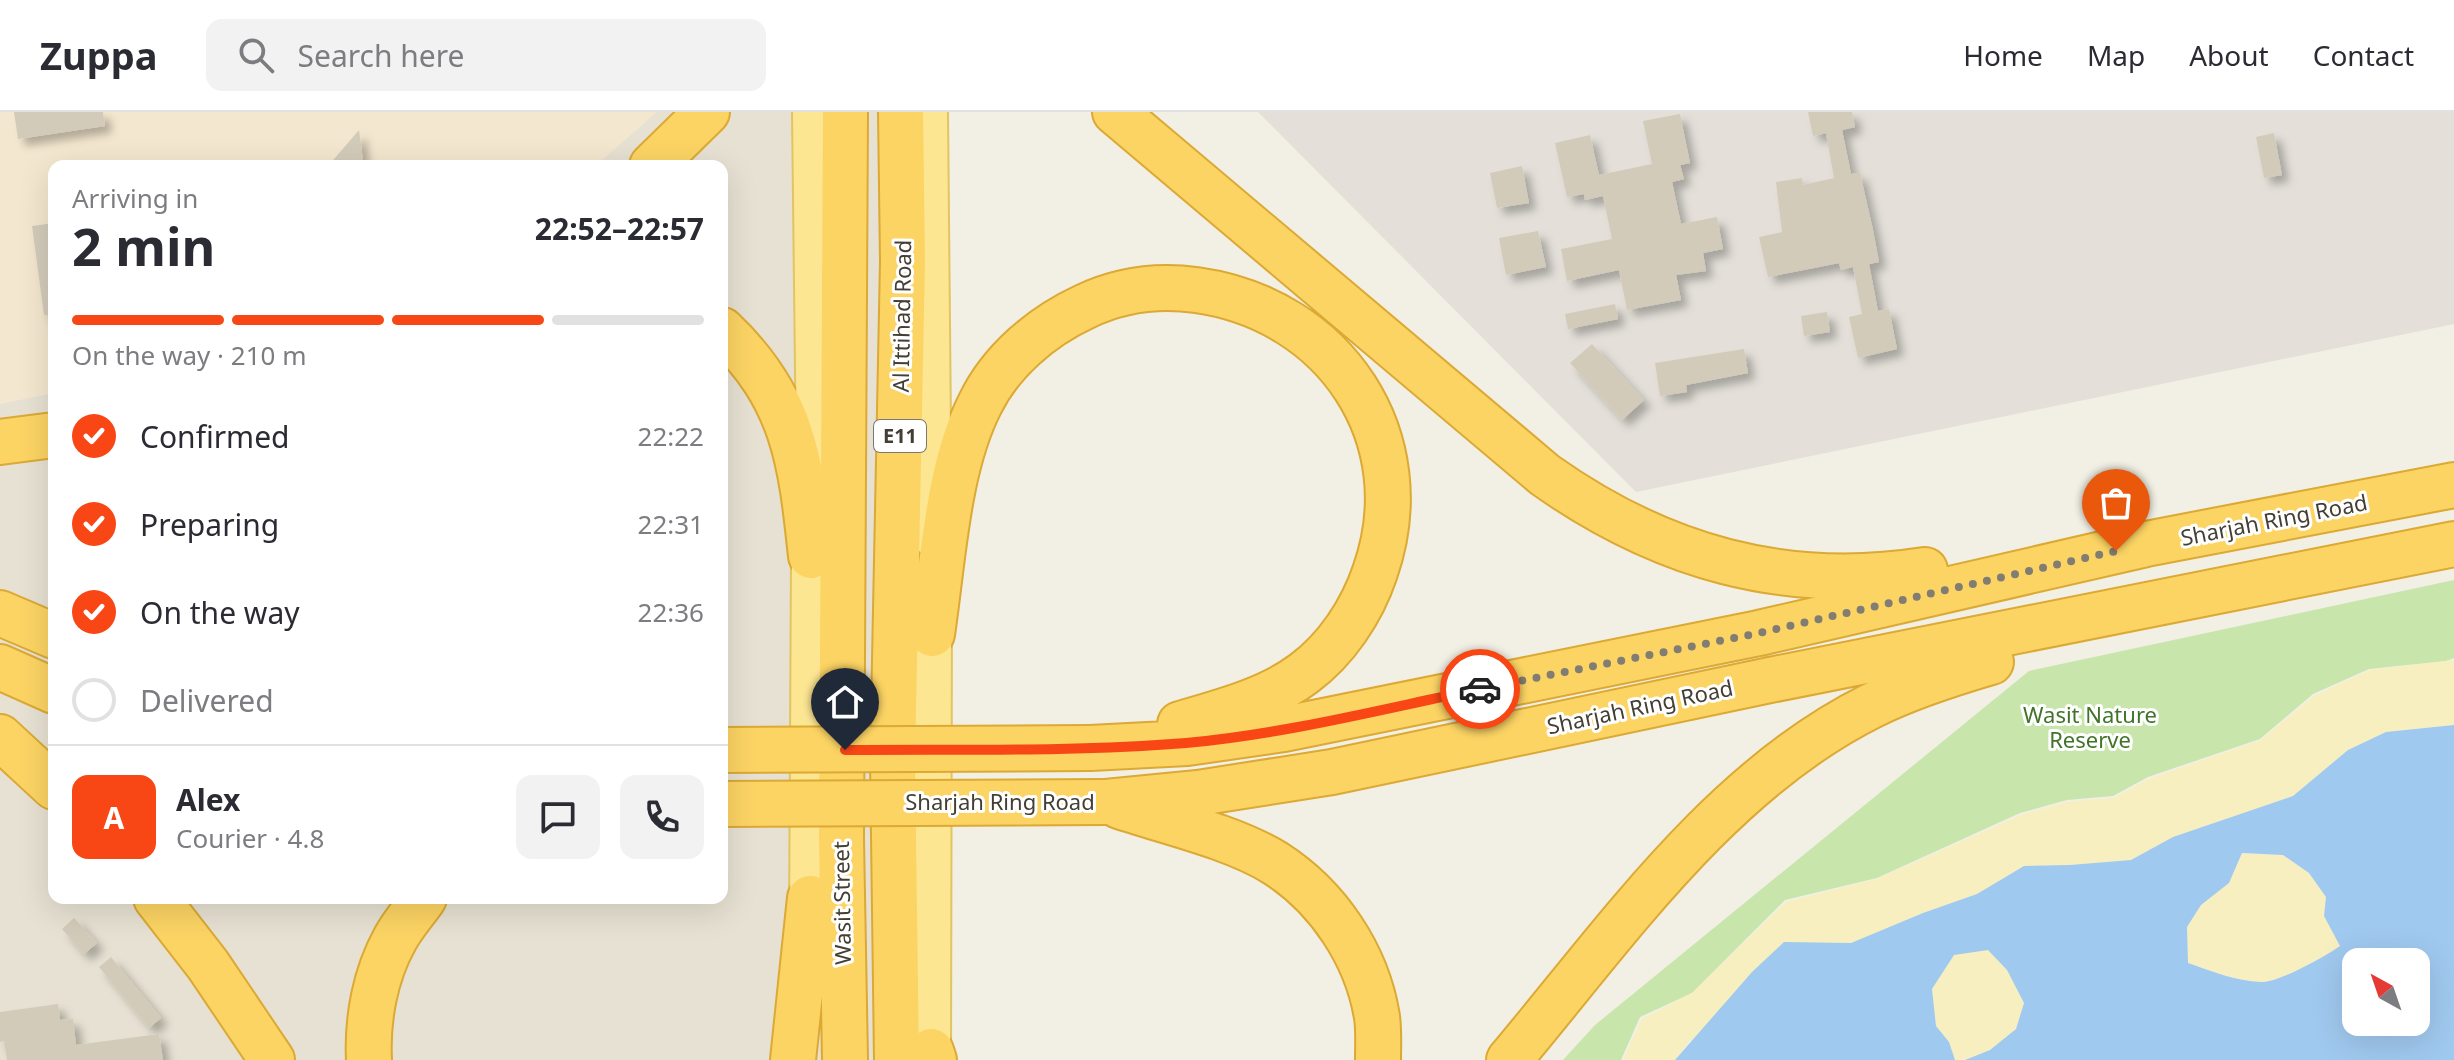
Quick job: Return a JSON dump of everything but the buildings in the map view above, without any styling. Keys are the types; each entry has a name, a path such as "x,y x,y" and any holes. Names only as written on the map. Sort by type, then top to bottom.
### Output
{"highway":[{"path":"658,160 707,112"},
{"name":"Wasit Street","path":"845,112 841,747 845,1060"},
{"name":"Al Ittihad Road","path":"901,112 903,261 893,760 923,1058"},
{"path":"1118,114 1545,475 1619,523 1662,542 1706,558 1752,569 1845,577 1892,575 2056,549 2146,544"},
{"path":"932,634 955,479 966,435 981,401 1005,367 1031,340 1062,317 1097,300 1135,290 1173,287 1222,294 1259,307 1301,330 1336,361 1363,399 1382,447 1390,495 1384,546 1368,595 1340,638 1303,674 1271,692 1204,717 1090,748"},
{"path":"728,336 746,353 769,385 792,434 803,480 811,556"},
{"path":"0,442 48,436"},
{"name":"Sharjah Ring Road","path":"728,750 1090,748 1187,743 1296,727 1759,633 2146,544 2454,485"},
{"name":"Sharjah Ring Road","path":"728,804 1106,802 1198,793 1291,779 2454,544"},
{"path":"1509,1060 1668,870 1752,787 1808,743 1871,706 1938,678 2223,592"},
{"path":"0,613 48,633"},
{"path":"0,667 48,688"},
{"path":"0,737 48,781"},
{"path":"1106,802 1228,842 1274,862 1311,892 1342,928 1366,972 1377,1019 1378,1060"},
{"path":"793,1060 810,898"},
{"path":"161,904 234,1001 272,1060"},
{"path":"369,1060 368,1035 376,985 395,939 420,904"}],"main road":[{"path":"809,1060 811,556 816,455 812,112"},
{"path":"923,1058 932,634 928,112"}],"shaded area":[{"path":"0,112 882,112 882,1060 0,1060"},
{"path":"0,112 657,112 602,160 48,160 48,394 0,404"},
{"path":"1258,112 2454,112 2454,324 1636,492"}],"green space":[{"name":"Wasit Nature Reserve","path":"2454,580 2454,658 2369,669 2313,694 2260,739 2148,777 2113,796 2067,800 2020,813 1877,878 1785,900 1692,993 1640,1017 1621,1060 1563,1060 1595,1025 2029,671"}],"sand":[{"path":"2454,660 2454,725 2386,732 2348,750 2293,796 2173,837 2131,860 2024,866 1977,894 1851,943 1689,1041 1675,1060 1623,1060 1642,1019 1692,993 1786,902 1877,879 2021,815 2067,802 2113,798 2149,779 2261,740 2314,696 2370,670"},
{"path":"2242,853 2283,855 2309,873 2326,897 2324,916 2341,946 2302,968 2261,982 2242,980 2188,963 2187,927 2201,905 2229,883"},
{"path":"1989,950 2007,970 2024,1003 2020,1019 2011,1033 1997,1045 1971,1057 1955,1060 1949,1042 1936,1026 1932,989 1954,954"}],"water":[{"path":"2454,725 2454,1060 1965,1060 1990,1050 2016,1029 2024,1003 2007,970 1988,950 1954,955 1932,989 1936,1026 1949,1042 1955,1060 1675,1060 1752,972 1784,942 1851,943 1977,894 2024,866 2131,860 2173,837 2293,796 2348,750 2386,732","holes":["2242,853 2283,855 2309,873 2326,897 2324,916 2340,946 2302,968 2261,982 2233,978 2188,963 2187,927 2201,905 2229,883"]}],"way so far":[{"path":"1480,689 1759,633 2116,551"}],"route":[{"path":"845,750 1090,748 1187,743 1284,729 1480,689"}]}
